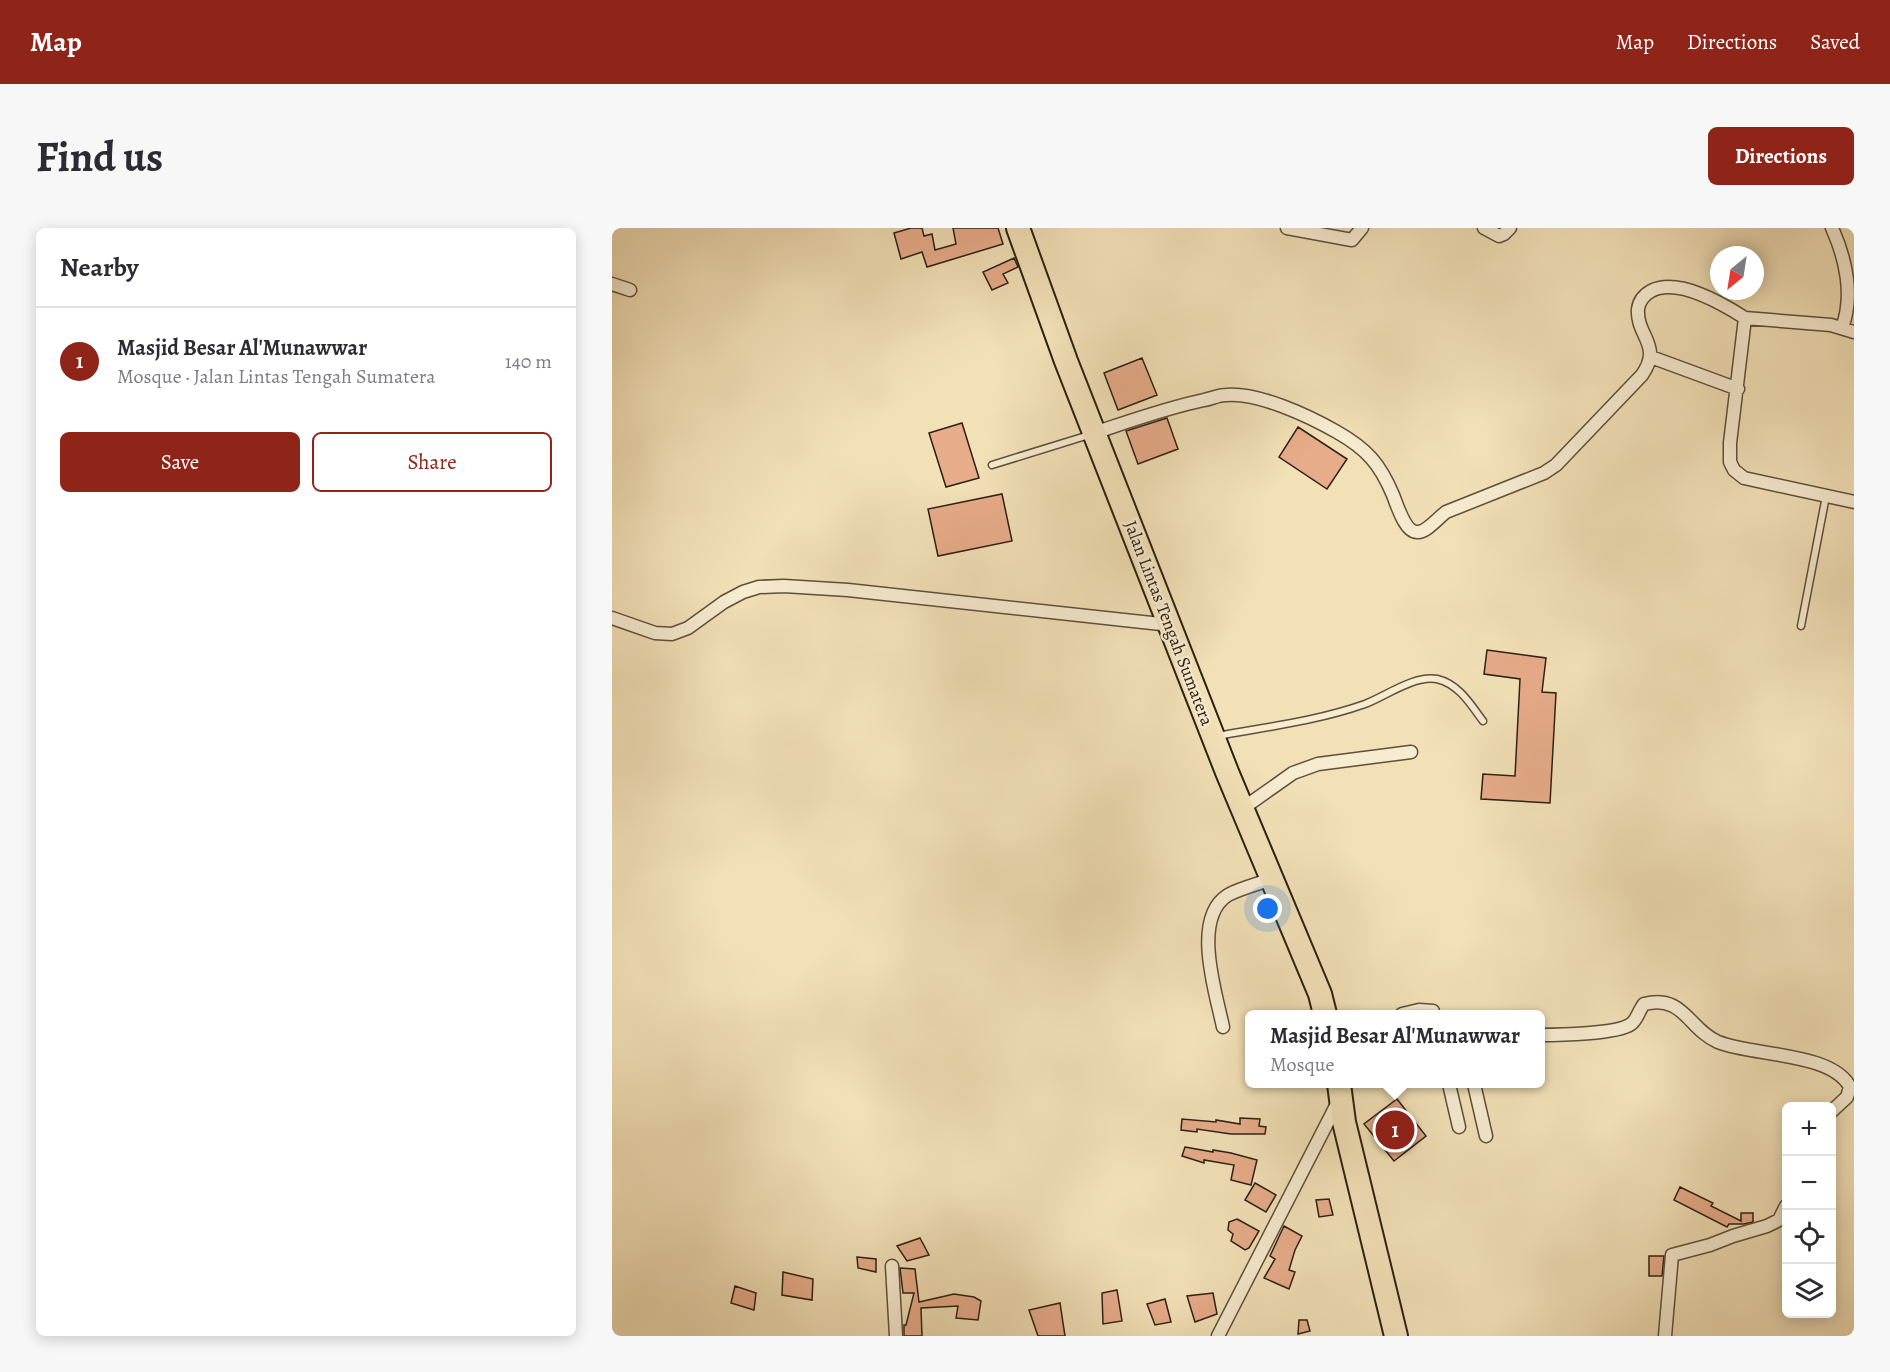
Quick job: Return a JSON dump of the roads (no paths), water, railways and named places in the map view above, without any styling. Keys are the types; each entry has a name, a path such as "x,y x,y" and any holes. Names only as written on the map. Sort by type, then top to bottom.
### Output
{"highway":[{"name":"Jalan Lintas Tengah Sumatera","path":"1018,228 1094,433 1242,809 1320,994 1324,1010"},
{"path":"1340,1090 1344,1122 1396,1336"}],"street":[{"path":"1287,228 1352,240 1362,228"},
{"path":"1484,228 1499,236 1509,228"},
{"path":"1094,433 1224,395 1251,396 1322,423 1363,449 1376,462 1388,482 1405,523 1412,531 1419,532 1427,529 1446,512 1544,473 1556,465 1648,366 1651,357 1649,344 1638,312 1642,298 1657,288 1692,291 1728,307 1745,318 1831,325 1848,330 1848,284 1841,248 1832,228"},
{"path":"612,284 630,290"},
{"path":"1745,318 1730,443 1730,462 1734,471 1739,476 1756,482 1854,502"},
{"path":"1651,357 1738,389"},
{"path":"612,618 656,633 672,634 688,628 724,602 743,592 759,587 784,585 1170,625"},
{"path":"1242,809 1293,773 1318,764 1411,752"},
{"path":"1223,1027 1210,969 1209,933 1212,915 1228,895 1272,879"},
{"path":"1545,1035 1612,1031 1633,1023 1644,1004 1666,1002 1687,1016 1703,1033 1717,1041 1745,1050 1788,1056 1816,1064 1846,1078 1852,1087 1836,1107"},
{"path":"1450,1088 1459,1127"},
{"path":"1475,1088 1486,1136"},
{"path":"1218,1336 1340,1090"},
{"path":"1665,1336 1672,1255 1767,1226 1779,1220 1784,1210"},
{"path":"892,1266 896,1336"}],"lane":[{"path":"992,465 1094,433"},
{"path":"1801,626 1827,496"},
{"path":"1213,737 1320,718 1365,704 1424,678 1448,682 1461,692 1484,721"}],"place":[{"name":"Masjid Besar Al'Munawwar","path":"1395,1130"}]}
